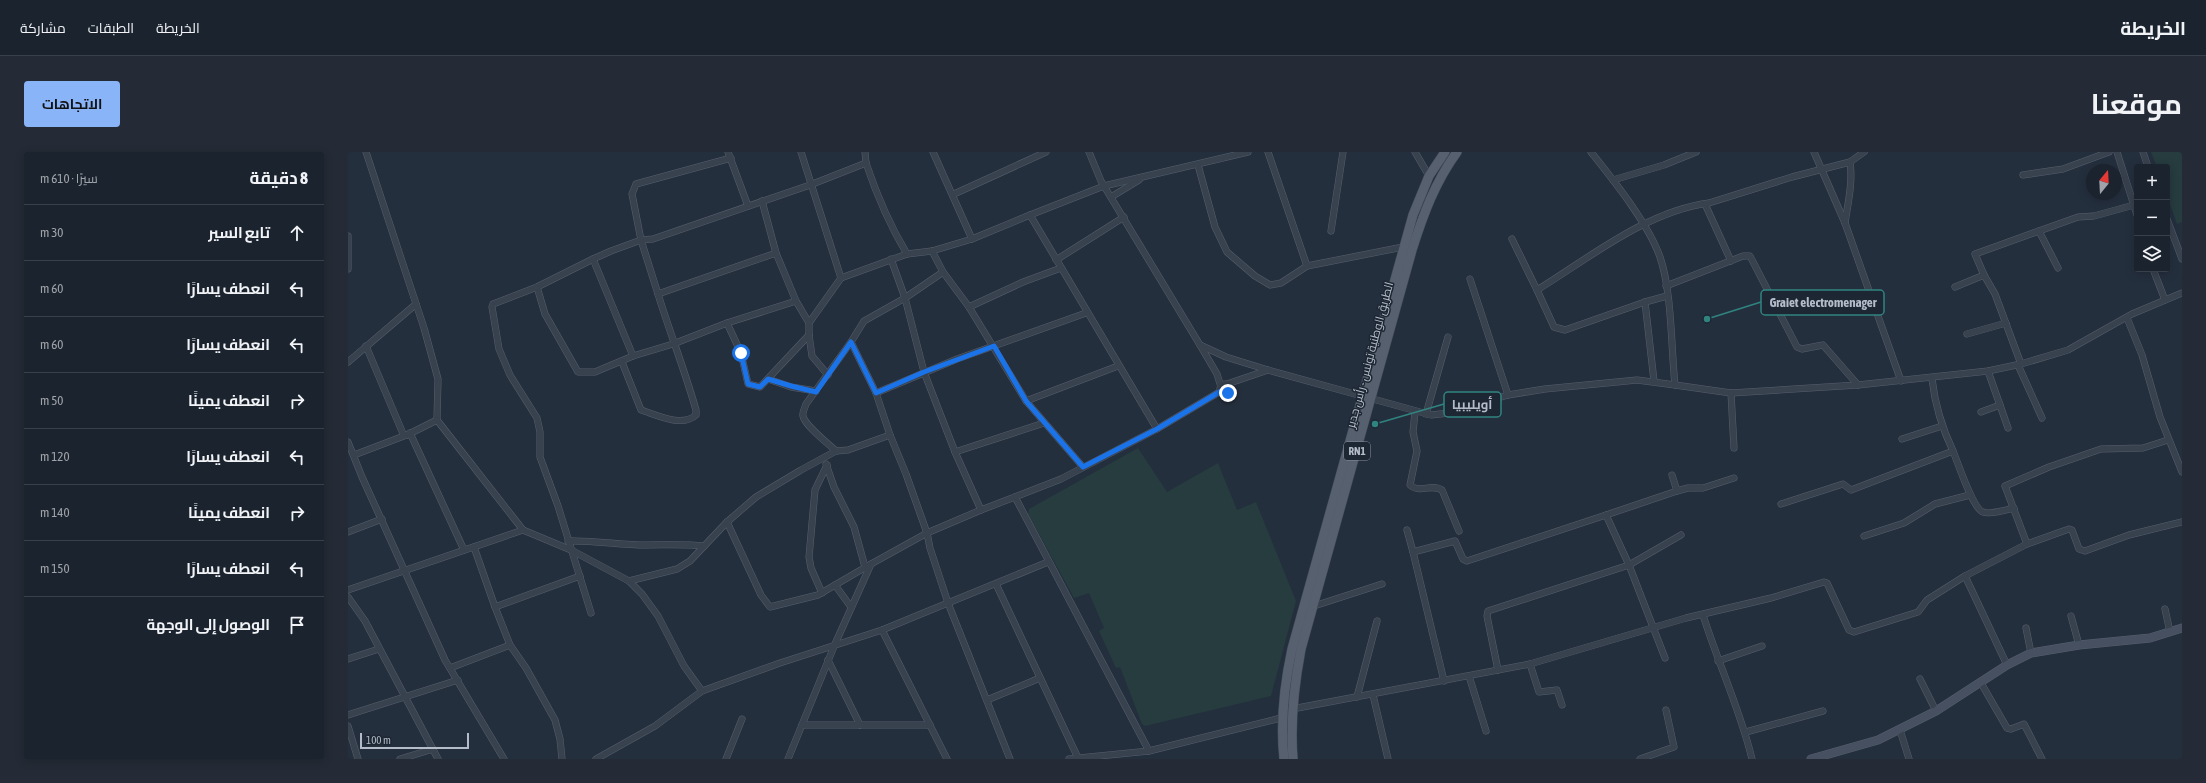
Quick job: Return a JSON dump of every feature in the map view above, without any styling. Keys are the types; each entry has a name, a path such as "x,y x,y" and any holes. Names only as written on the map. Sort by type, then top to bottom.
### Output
{"main road":[{"name":"الطريق الوطنية تونس - رأس جدير","path":"1284,759 1281,718 1284,688 1292,649 1403,247 1413,215 1429,176 1445,152"},
{"name":"الطريق الوطنية تونس - رأس جدير","path":"1293,759 1292,709 1294,684 1301,650 1400,288 1423,217 1443,171 1457,152"}],"street":[{"path":"366,152 416,304 438,379 437,420 523,530 571,550 629,581 642,594 658,616 684,666 702,691"},
{"path":"801,152 840,278"},
{"path":"865,152 866,163 882,209 907,254"},
{"path":"934,152 954,194 972,239"},
{"path":"954,194 1046,152"},
{"path":"1089,152 1104,186 1225,387"},
{"path":"809,323 840,278 907,254 932,251 972,239 1104,186 1248,152"},
{"path":"1268,152 1307,266"},
{"path":"1331,231 1343,152"},
{"path":"1414,152 1429,176"},
{"path":"1591,152 1613,180 1643,224 1659,256 1666,286 1675,385"},
{"path":"1613,180 1664,165 1696,152"},
{"path":"1814,152 1844,223 1901,381"},
{"path":"1537,290 1643,224 1697,204 1705,204 1792,177 1850,162 1864,152"},
{"path":"2023,175 2063,169 2109,152"},
{"path":"2042,418 2019,364 1995,294 1984,275 1975,254 2078,217 2094,216 2134,205 2117,152"},
{"path":"2143,152 2147,164"},
{"path":"622,362 641,410 663,418 683,421 692,418 696,410 682,363 673,344 641,240 632,194 636,184 729,155 748,206"},
{"path":"1844,223 1850,190 1850,162"},
{"path":"591,613 540,457 540,432 537,418 510,375 499,349 492,308 493,304 537,287 611,251 641,240 653,239 762,202 866,163"},
{"path":"1198,165 1215,227 1227,252 1255,276 1270,285 1282,283 1307,266 1403,247"},
{"path":"1111,197 1145,176"},
{"path":"762,202 776,253 796,301 809,323 812,356 828,375"},
{"path":"1705,204 1731,262"},
{"path":"1030,215 1086,313 1157,429"},
{"path":"1056,260 1124,217"},
{"path":"2170,227 2182,260"},
{"path":"2040,231 2058,268"},
{"path":"348,236 348,269"},
{"path":"1512,239 1554,327 1565,330 1645,302 1667,296"},
{"path":"932,251 943,272 969,307 994,346 1026,401 1083,467"},
{"path":"658,294 776,253"},
{"path":"1666,286 1731,262 1743,256 1750,256 1797,347 1802,349 1823,345 1858,385"},
{"path":"891,259 905,298 924,372 954,452 981,510"},
{"path":"593,260 633,356"},
{"path":"969,307 1023,282 1061,268"},
{"path":"836,452 803,418 806,404 828,375 864,321 905,298 943,272"},
{"path":"2154,272 2166,300"},
{"path":"1955,288 1984,275"},
{"path":"1470,279 1482,309 1508,394"},
{"path":"537,287 547,319 578,372 594,372 622,362 633,356 673,344 727,323 796,301"},
{"path":"1200,345 1226,357 1268,370 1371,397 1415,412 1426,414 1443,414 1508,394 1621,381 1654,381 1731,393 1932,379 1988,371 2068,350 2127,318 2182,293"},
{"path":"1645,302 1654,381"},
{"path":"348,362 416,304"},
{"path":"876,393 924,372 1086,313"},
{"path":"2127,318 2142,355 2168,440 2182,472"},
{"path":"727,323 741,353 748,384 760,387 809,335"},
{"path":"1967,334 2006,323"},
{"path":"1426,414 1448,337"},
{"path":"851,342 876,393 890,435 927,533 930,548 948,603 1010,759"},
{"path":"366,346 404,436"},
{"path":"1026,401 1118,366"},
{"path":"727,522 761,595 770,607 785,604 822,593 927,533 981,510 1061,480 1157,429 1225,387 1268,370"},
{"path":"1988,371 2008,428"},
{"path":"768,379 816,392"},
{"path":"1932,379 1934,396 1942,426 1970,495 1983,512 2014,508"},
{"path":"1731,393 1734,448"},
{"path":"1981,412 2000,405"},
{"path":"1415,412 1413,432 1417,451 1410,485 1420,490 1434,486 1442,490 1459,531"},
{"path":"354,455 404,436 437,420"},
{"path":"954,452 1044,423"},
{"path":"1902,439 1942,426"},
{"path":"410,433 464,550"},
{"path":"629,581 677,569 690,561 727,522 756,497 826,462 836,452 848,450 890,435"},
{"path":"2027,544 2005,486 2049,467 2101,449 2144,448 2168,440"},
{"path":"348,442 404,571 450,668 504,759"},
{"path":"1781,504 1843,484 1851,490 1953,451"},
{"path":"788,759 868,566 854,527 834,487 826,462"},
{"path":"822,593 811,568 809,557 815,490 826,462"},
{"path":"1672,475 1677,491"},
{"path":"1413,552 1455,541 1463,559 1467,561 1677,491 1688,488 1703,488 1734,478"},
{"path":"1864,536 1904,523 1935,504 1970,495"},
{"path":"1015,497 1149,751"},
{"path":"1606,515 1629,565 1665,658"},
{"path":"348,532 382,519"},
{"path":"1292,709 1373,695 1530,664 1653,628 1824,582 1827,583 1849,630 1854,632 1918,612 1927,600 1965,576 2027,544 2070,529 2079,549 2085,551 2129,535 2182,522"},
{"path":"348,590 523,530"},
{"path":"1407,530 1444,681"},
{"path":"1498,670 1487,616 1488,611 1629,565 1681,536"},
{"path":"568,540 593,540 646,545 678,544 704,546"},
{"path":"474,547 510,645 526,668 555,720 560,739 562,759"},
{"path":"596,759 655,726 702,691 835,644 882,630 1048,562"},
{"path":"495,607 580,576"},
{"path":"1965,576 2007,665"},
{"path":"996,584 1040,678 1072,759 1149,751 1281,718"},
{"path":"1314,606 1382,584"},
{"path":"835,585 851,607"},
{"path":"348,597 365,621 438,759"},
{"path":"2165,609 2170,632"},
{"path":"1702,615 1718,661 1746,732 1752,759"},
{"path":"2071,616 2079,645"},
{"path":"1357,697 1377,621"},
{"path":"2026,628 2032,653"},
{"path":"1811,759 1824,757 1878,740 1900,730 1936,711 2007,665 2032,653 2079,645 2150,638 2182,628"},
{"path":"882,630 947,759"},
{"path":"450,668 510,645"},
{"path":"1718,661 1762,646"},
{"path":"348,659 379,649"},
{"path":"828,660 860,725"},
{"path":"1530,664 1538,692 1557,690 1562,705"},
{"path":"1468,676 1486,731"},
{"path":"987,700 1040,678"},
{"path":"1920,679 1936,711"},
{"path":"348,715 458,680"},
{"path":"1981,683 2007,728 2011,729 2024,724 2042,759"},
{"path":"1373,695 1388,759"},
{"path":"1640,759 1661,756 1672,749 1675,744 1666,710"},
{"path":"1746,732 1823,711"},
{"path":"726,759 742,718"},
{"path":"802,725 930,725"},
{"path":"348,726 358,759"},
{"path":"1900,730 1909,759"},
{"path":"400,759 433,749"},
{"path":"1140,752 1142,759"}],"green space":[{"path":"2151,152 2182,152 2182,222 2177,224 2170,204 2170,164 2156,164"},
{"path":"1138,448 1167,492 1218,463 1237,510 1256,502 1296,601 1271,696 1145,726 1142,724 1120,667 1116,668 1099,631 1104,628 1089,593 1074,598 1028,514 1029,509"}],"place":[{"name":"Graiet electromenager","path":"1707,319"},
{"name":"أويليبيا","path":"1375,424"}],"route":[{"path":"741,353 748,384 753,387 760,387 768,379 816,392 851,342 876,393 924,372 994,346 1026,401 1083,467 1157,429 1221,391 1224,394 1228,393"}]}
